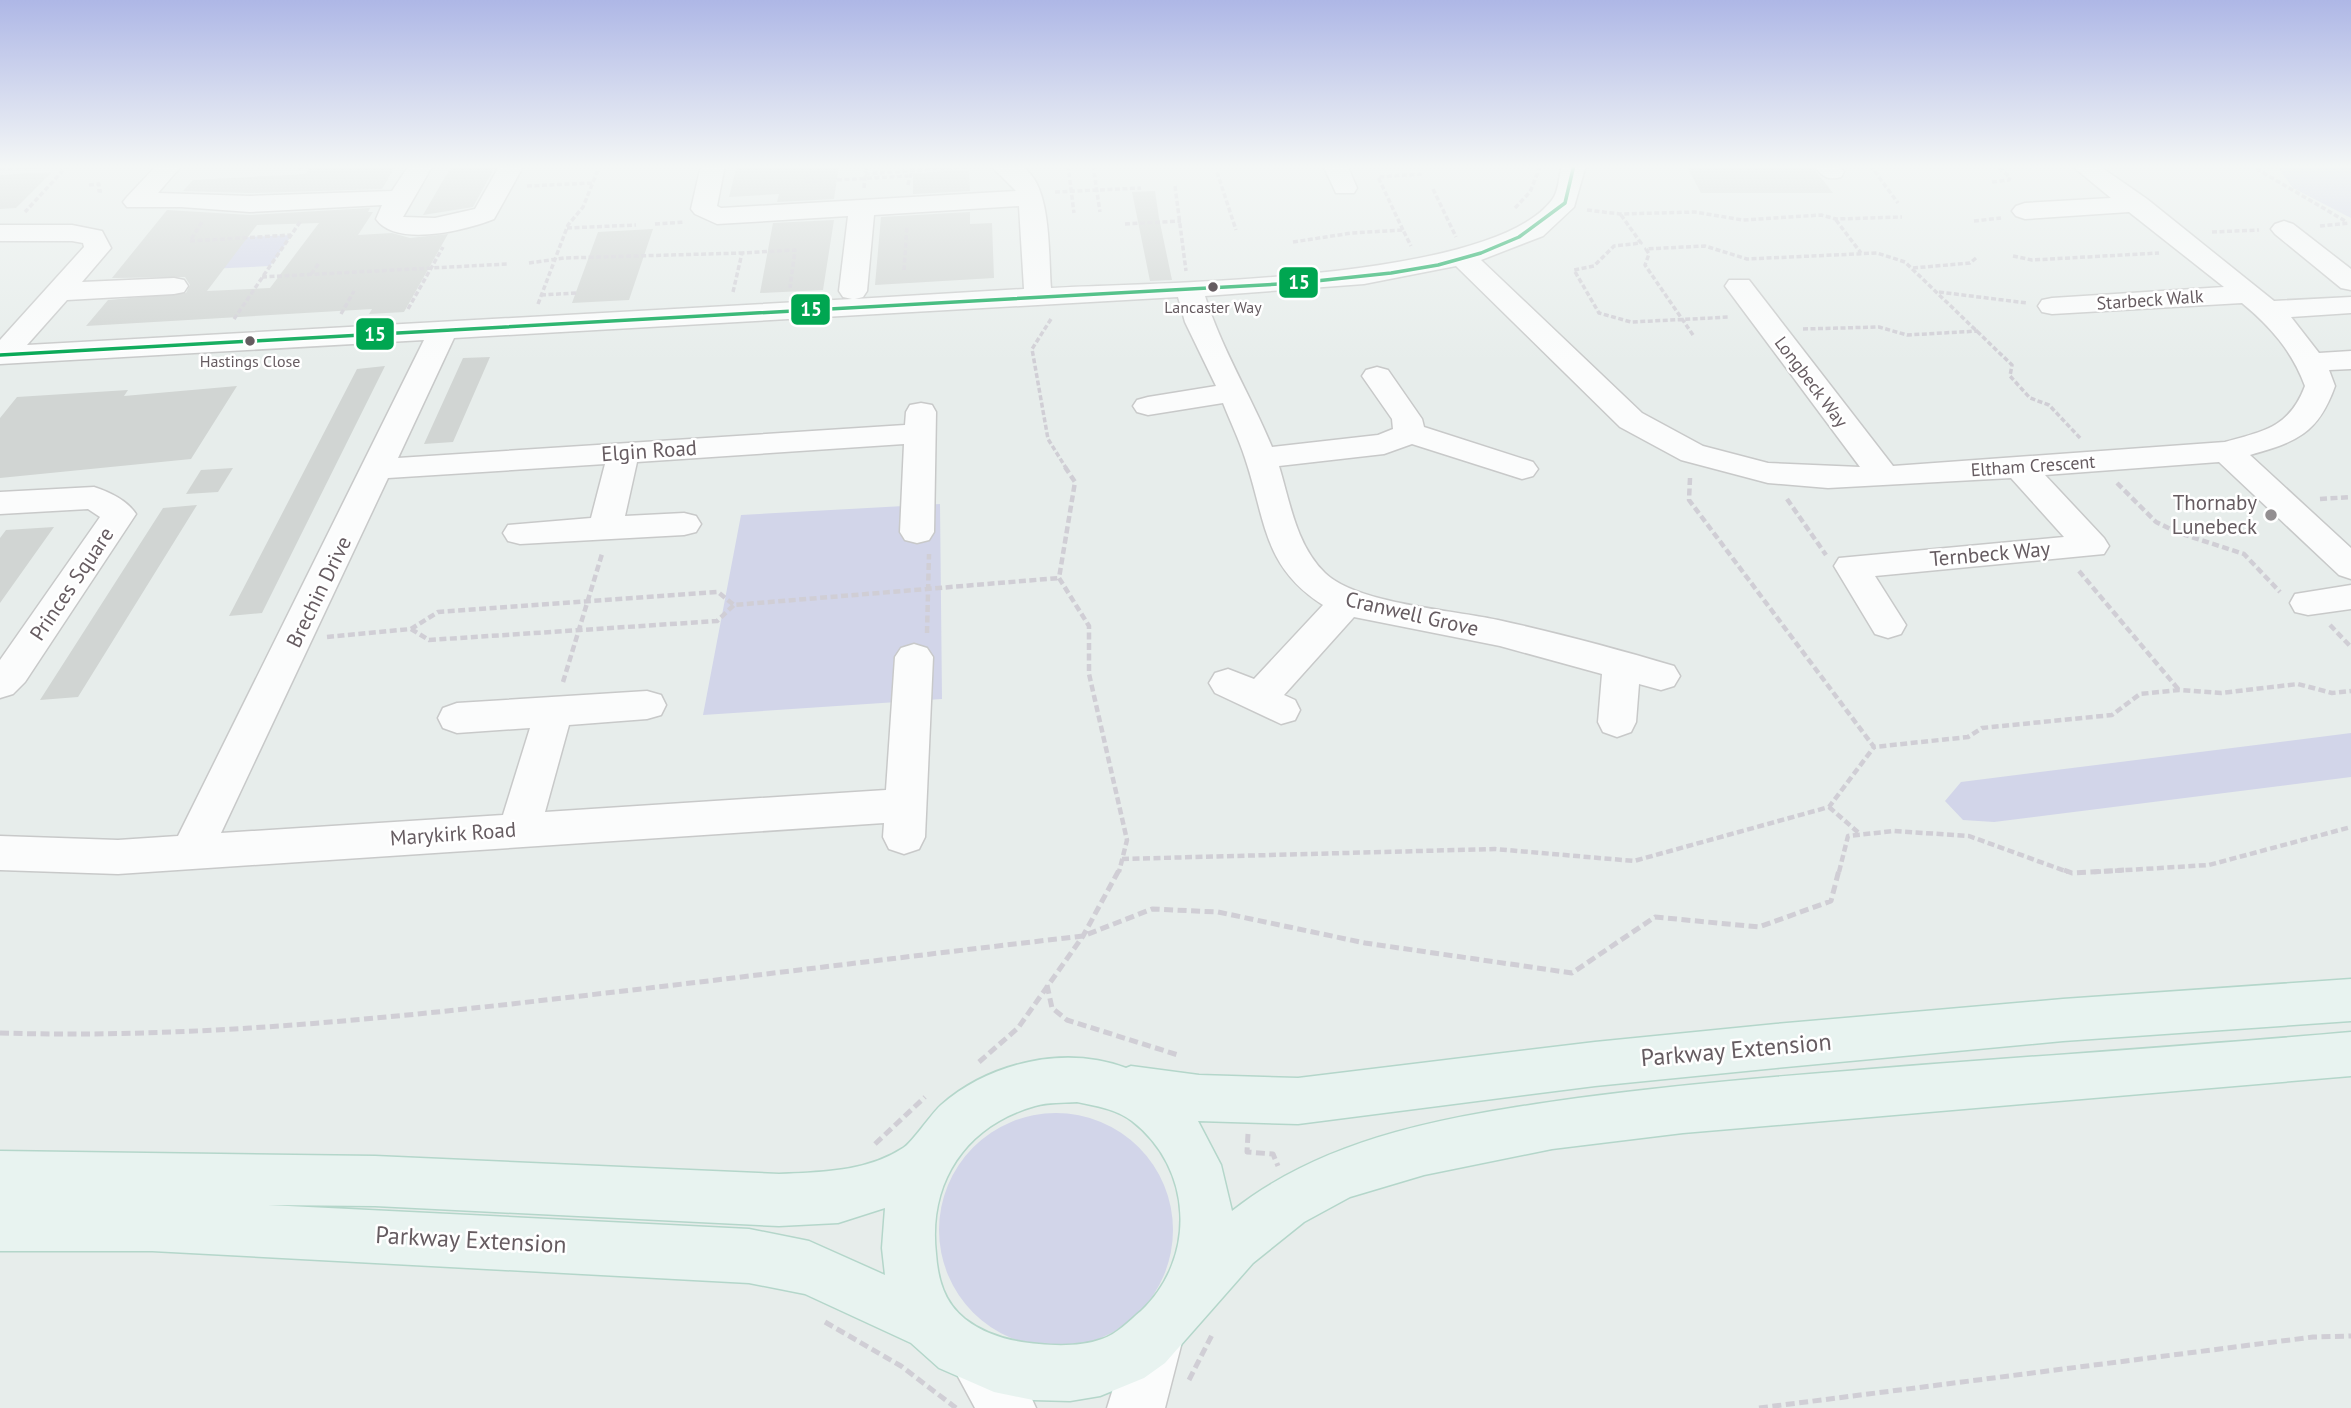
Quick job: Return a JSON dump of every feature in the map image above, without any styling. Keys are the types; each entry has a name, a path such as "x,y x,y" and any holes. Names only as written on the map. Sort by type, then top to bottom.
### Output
{"main road":[{"name":"Parkway Extension","path":"1122,1087 1249,1102 1298,1101 1595,1064 1831,1041 2063,1020 2351,1000"},
{"path":"1203,1309 1234,1245 1290,1199 1326,1179 1389,1159 1504,1135 1642,1114 1820,1096 2351,1054"},
{"path":"1060,1078 1088,1078 1122,1087 1163,1114 1184,1138 1199,1176 1207,1210 1203,1309 1177,1315 1156,1338 1129,1355 1073,1373 1036,1372 976,1358 953,1345 929,1322 915,1285 908,1247 910,1209 923,1165 957,1123 978,1106 1017,1086 1060,1078"},
{"path":"0,1176 375,1181 779,1200 838,1197 888,1182 923,1165"},
{"name":"Parkway Extension","path":"0,1225 152,1225 749,1256 809,1268 929,1322"}],"street":[{"path":"3,233 80,231"},
{"path":"1,355 98,247 109,231"},
{"path":"853,292 859,231"},
{"path":"1033,231 1038,297"},
{"path":"1,355 1189,289 1352,277 1526,231"},
{"name":"Eltham Crescent","path":"1460,248 1631,420 1692,453 1768,473 1828,478 1884,477 2227,452 2284,435 2311,411 2320,386 2311,362 2295,338 2258,302 2172,231"},
{"path":"2286,231 2351,282"},
{"path":"57,292 174,286"},
{"name":"Longbeck Way","path":"1739,286 1884,477"},
{"name":"Cranwell Grove","path":"1189,289 1199,322 1234,392 1261,458 1287,548 1313,582 1346,603 1500,633 1661,676"},
{"name":"Starbeck Walk","path":"2052,306 2258,302 2351,305"},
{"name":"Brechin Drive","path":"191,852 443,331"},
{"path":"2311,362 2351,359"},
{"path":"1376,377 1407,419 1410,433"},
{"path":"1148,406 1234,392"},
{"name":"Elgin Road","path":"378,469 623,454 920,422 907,517"},
{"path":"1261,458 1384,444 1410,433 1522,470"},
{"path":"2227,452 2351,567"},
{"path":"606,528 623,454"},
{"name":"Ternbeck Way","path":"1851,566 2092,546 2019,467"},
{"name":"Princes Square","path":"0,503 94,498 119,514 12,673 0,684"},
{"path":"520,533 684,524"},
{"path":"1851,566 1888,625"},
{"path":"2308,603 2351,597"},
{"path":"1256,697 1346,603"},
{"path":"1617,722 1622,665"},
{"name":"Marykirk Road","path":"0,853 118,857 519,830 905,821 901,676"},
{"path":"457,718 647,705"},
{"path":"519,830 554,711"},
{"path":"1156,1338 1160,1400"},
{"path":"976,1358 1007,1408"}],"path":[{"path":"197,231 190,241 292,235"},
{"path":"218,343 295,231"},
{"path":"395,332 451,231"},
{"path":"529,325 566,231"},
{"path":"1180,231 1189,289"},
{"path":"1293,242 1352,233 1391,231"},
{"path":"1403,231 1412,250"},
{"path":"1452,231 1460,248"},
{"path":"1632,231 1649,254 1645,265 1693,335"},
{"path":"1845,231 1861,253"},
{"path":"1641,243 1614,246 1594,265 1574,270 1600,313 1631,322 1683,320 1879,327 1907,335 1979,331"},
{"path":"1646,249 1705,246 1747,259 1861,253 1893,256 1912,268 1979,331 2012,365 2010,376 2030,398 2049,405 2091,449 2096,461 2156,522 2179,533 2244,554 2292,604 2308,603"},
{"path":"528,263 795,250 786,310"},
{"path":"2013,256 2032,260 2197,251"},
{"path":"729,314 742,253"},
{"path":"1912,268 1970,262 1976,258"},
{"path":"311,274 318,263"},
{"path":"262,277 507,264"},
{"path":"1937,292 2052,306"},
{"path":"541,295 576,293"},
{"path":"996,1051 1018,1028 1083,936 1117,879 1127,840 1089,674 1088,626 1059,578 1075,482 1048,439 1032,349 1060,306 1038,297"},
{"path":"1692,453 1689,500 1874,747"},
{"path":"1768,473 1834,568 1851,566"},
{"path":"901,676 927,656 930,531 907,517"},
{"path":"554,711 606,541 601,541 606,528"},
{"path":"2061,549 2179,691"},
{"path":"411,629 429,640 717,621 734,606 1059,578"},
{"path":"295,641 411,629 438,612 718,592 734,606"},
{"path":"1122,859 1495,849 1634,861 1829,807 1874,747 1968,737 1982,728 2112,715 2140,694 2179,691 2221,693 2298,684 2332,693 2351,691"},
{"path":"1829,807 1860,834"},
{"path":"0,1033 55,1036 212,1032 393,1019 1083,936 1152,909 1218,912 1364,943 1572,973 1655,917 1759,927 1831,901 1847,836 1894,831 1969,836 2072,873 2208,865 2351,827"},
{"path":"1047,984 1052,1008 1067,1020 1190,1059"},
{"path":"1249,1102 1247,1152 1273,1154 1290,1199"},
{"path":"1160,1400 1203,1309"},
{"path":"850,1336 901,1366 956,1408"},
{"path":"1759,1408 2313,1337 2351,1336"}],"shaded area":[{"path":"292,235 270,266 208,269 230,238"},
{"path":"940,504 942,699 703,715 741,515"},
{"path":"2351,733 2351,777 1994,822 1963,820 1945,801 1961,782"},
{"path":"1045,1113 1067,1113 1101,1122 1139,1147 1164,1185 1171,1207 1171,1253 1164,1275 1139,1313 1111,1333 1090,1342 1067,1347 1045,1347 1022,1342 1001,1333 982,1321 965,1304 944,1264 939,1241 939,1219 944,1196 953,1175 965,1156 982,1139 1022,1118"}],"building":[{"path":"150,231 253,231 207,291 270,288 313,231 361,231 358,235 392,233 410,238 448,234 404,312 369,314 372,309 86,326 108,300 186,293 190,285 185,277 112,278"},
{"path":"652,231 629,300 572,303 598,232"},
{"path":"772,231 832,231 823,290 760,293"},
{"path":"880,231 992,231 994,278 875,285"},
{"path":"1140,231 1162,231 1172,280 1150,281"},
{"path":"490,357 453,442 424,444 463,358"},
{"path":"385,366 262,613 229,616 357,369"},
{"path":"237,386 191,459 0,478 0,418 17,397 128,390 124,396"},
{"path":"233,468 218,492 186,494 201,470"},
{"path":"197,505 78,697 40,700 163,508"},
{"path":"54,527 0,603 0,538 6,530"}],"transit line":[{"name":"15","path":"0,355 1297,283 1438,265 1481,253 1528,231"}],"place":[{"name":"Lancaster Way","path":"1213,287"},
{"name":"Hastings Close","path":"250,341"},
{"name":"Thornaby Lunebeck","path":"2271,515"}]}
